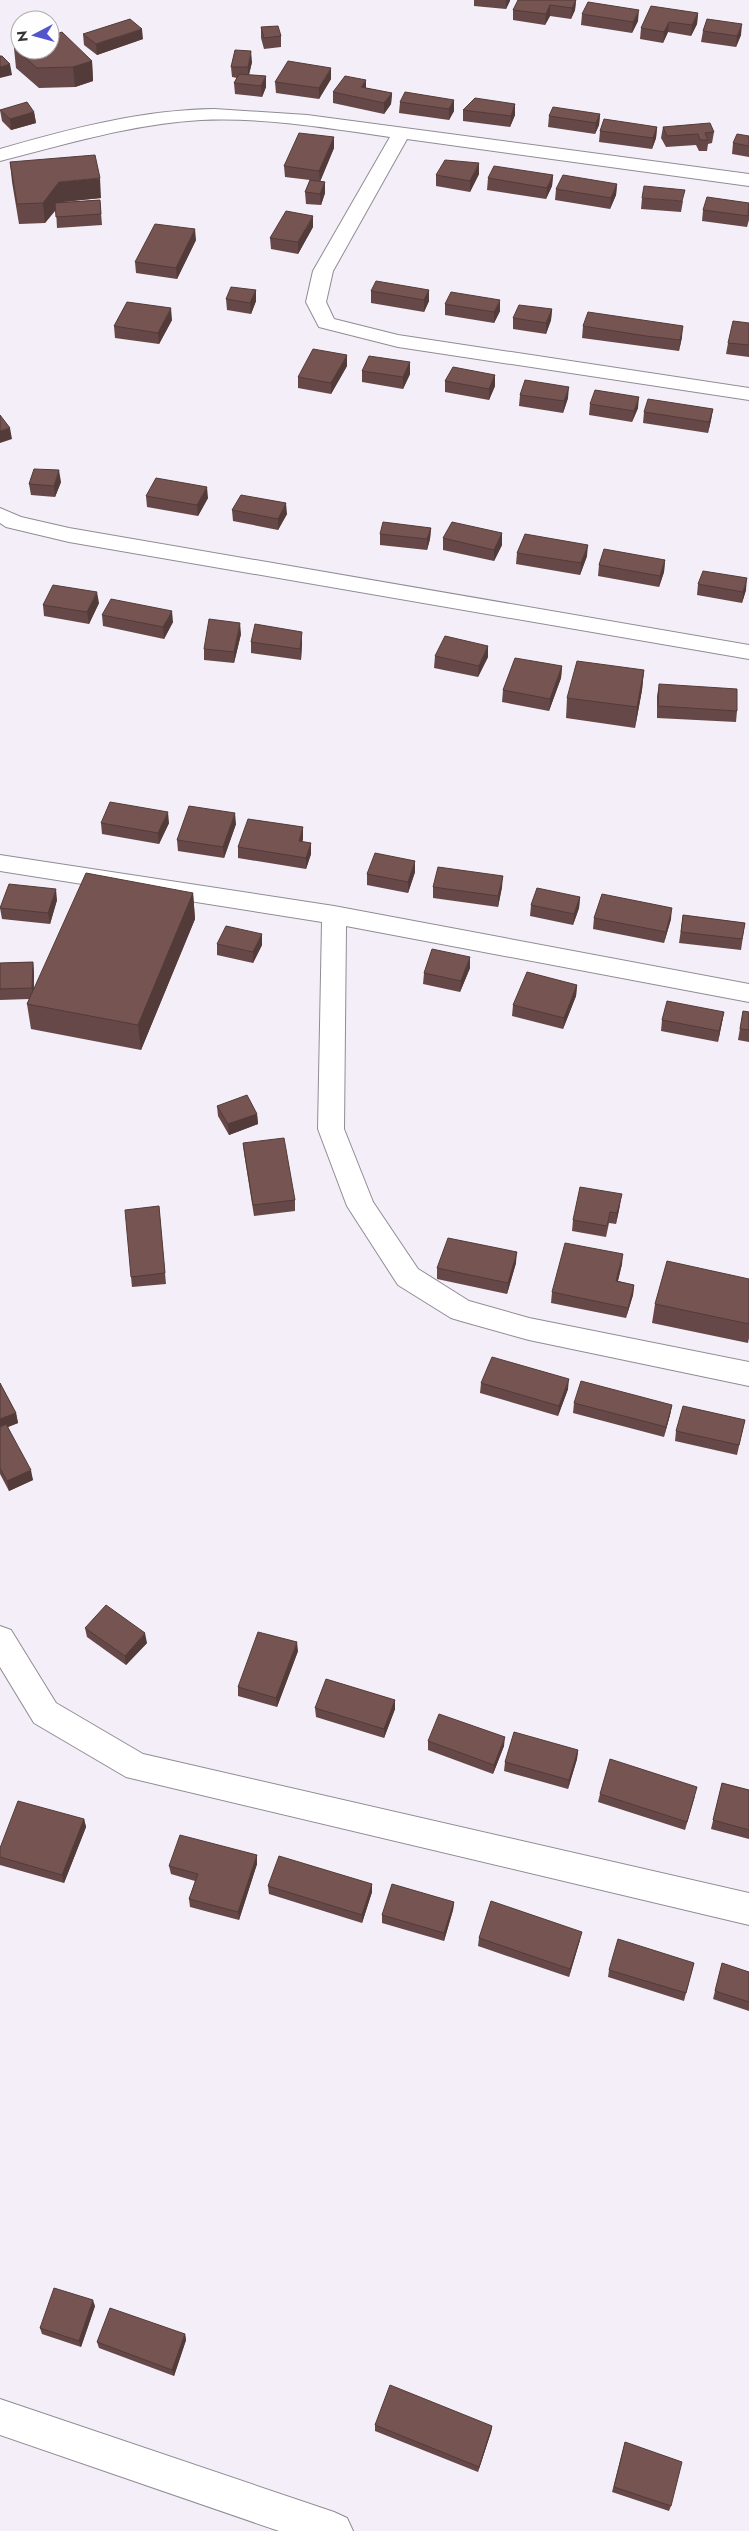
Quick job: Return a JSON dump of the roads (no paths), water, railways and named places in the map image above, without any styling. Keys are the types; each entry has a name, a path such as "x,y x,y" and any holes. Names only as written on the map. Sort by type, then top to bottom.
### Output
{"street":[{"path":"0,155 49,140 146,121 200,116 256,116 307,120 749,180"},
{"path":"401,134 323,271 316,302 326,323 398,341 749,394"},
{"path":"0,515 14,522 69,535 749,652"},
{"path":"0,863 334,914 749,993"},
{"path":"334,914 331,1129 361,1206 408,1277 461,1310 529,1329 749,1374"},
{"path":"0,1640 45,1713 137,1767 749,1909"},
{"path":"0,2417 334,2531"}]}
